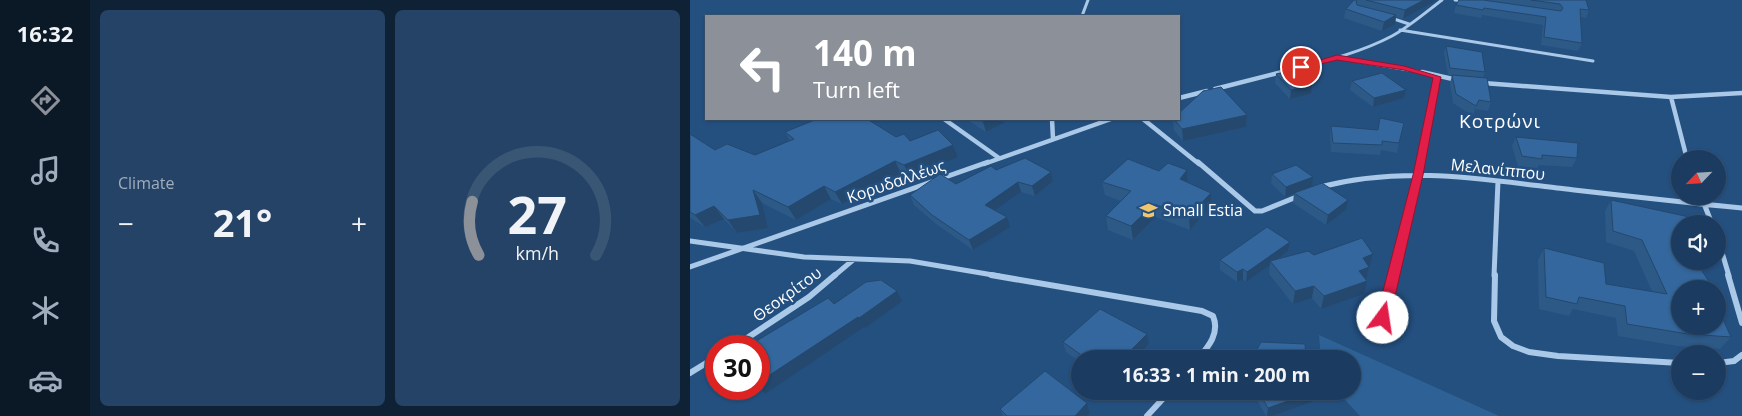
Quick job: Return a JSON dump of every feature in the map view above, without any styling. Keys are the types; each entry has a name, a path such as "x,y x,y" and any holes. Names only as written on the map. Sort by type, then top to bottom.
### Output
{"street":[{"path":"1082,15 1088,0"},
{"path":"1180,98 1337,58 1370,47 1400,30 1442,0"},
{"path":"1455,0 1474,3"},
{"path":"1387,17 1409,24"},
{"path":"1400,30 1593,61"},
{"path":"1337,58 1404,68 1461,81"},
{"path":"1383,318 1418,175 1437,77"},
{"path":"1479,82 1670,97 1742,93"},
{"path":"1670,97 1685,150"},
{"path":"945,120 998,158"},
{"path":"1052,120 1053,139"},
{"name":"Κορυδαλλέως","path":"690,267 1108,120"},
{"path":"1144,120 1184,150 1240,200 1256,211 1268,209 1305,194"},
{"name":"Μελανίππου","path":"1312,191 1350,180 1418,175 1498,181 1671,200"},
{"path":"1498,181 1493,316 1495,327 1505,341 1521,350 1547,354 1588,359 1671,363"},
{"name":"Μελανίππου","path":"1714,205 1742,208"},
{"path":"690,240 794,256 910,261 1192,309 1208,313 1215,319 1215,334 1204,350"},
{"name":"Θεοκρίτου","path":"752,335 816,292 853,259"},
{"path":"1726,267 1742,324"},
{"path":"1726,363 1732,363 1742,355"},
{"path":"690,373 705,364"},
{"path":"1148,416 1162,400"}],"shaded area":[{"path":"1319,335 1352,350 1320,350"},
{"path":"1361,354 1499,416 1360,416 1345,400 1361,400"}],"building":[{"path":"1356,0 1357,5 1396,15 1384,22 1346,9"},
{"path":"1366,0 1424,0 1405,10"},
{"path":"1459,0 1483,0 1561,11 1563,8 1560,4 1531,0 1586,0 1589,10 1580,9 1582,43 1544,37 1546,17 1456,5"},
{"path":"1446,46 1482,52 1485,72 1450,68"},
{"path":"1295,70 1312,85 1291,90 1276,74"},
{"path":"1382,73 1406,90 1374,98 1352,81"},
{"path":"1452,75 1487,78 1491,102 1479,100 1476,106 1456,94"},
{"path":"1221,87 1247,115 1182,129 1175,120 1180,120 1180,112 1203,91"},
{"path":"1380,118 1404,123 1399,143 1382,141 1382,145 1333,143 1331,126 1378,130"},
{"path":"815,120 869,120 896,137 904,134 910,141 938,130 953,145 904,165 895,161 835,192 824,186 788,207 753,190 760,215 728,220 714,206 695,215 690,212 690,134 715,150 727,144 755,155 794,139 785,132"},
{"path":"1516,137 1578,143 1577,158 1542,155 1542,159 1522,156"},
{"path":"1025,158 1051,172 1032,186 1018,182 985,205 1007,217 969,240 932,215 910,195 940,174 956,184 991,166 996,170"},
{"path":"1128,159 1159,171 1168,163 1187,170 1180,179 1211,193 1189,216 1154,204 1131,226 1106,216 1131,191 1102,182"},
{"path":"1296,165 1313,177 1286,187 1272,174"},
{"path":"1322,183 1348,200 1328,215 1294,193"},
{"path":"1611,200 1680,215 1671,215 1671,270 1701,270 1708,280 1671,280 1671,331 1627,324 1625,306 1579,297 1577,304 1546,297 1544,248 1604,263 1606,284 1667,294 1642,240 1613,231"},
{"path":"1267,227 1290,242 1247,272 1243,269 1237,272 1220,260"},
{"path":"1362,238 1373,254 1363,258 1369,267 1359,271 1367,281 1324,296 1314,286 1295,291 1270,261 1308,251 1314,255"},
{"path":"881,280 897,291 859,318 770,375 770,335 766,335 828,298 834,304 866,282"},
{"path":"1100,309 1147,334 1131,350 1074,350 1063,342"},
{"path":"1726,326 1731,337 1702,335 1726,335"},
{"path":"1261,342 1305,344 1305,350 1257,350"},
{"path":"1045,371 1071,391 1071,400 1083,400 1087,403 1075,416 1007,416 1000,409"},
{"path":"1263,400 1291,400 1268,408"}],"place":[{"name":"Small Estia","path":"1149,210"}],"district":[{"name":"Κοτρώνι","path":"1500,121"}],"route":[{"path":"1301,67 1337,58 1404,68 1437,77 1418,175 1383,318"}]}
